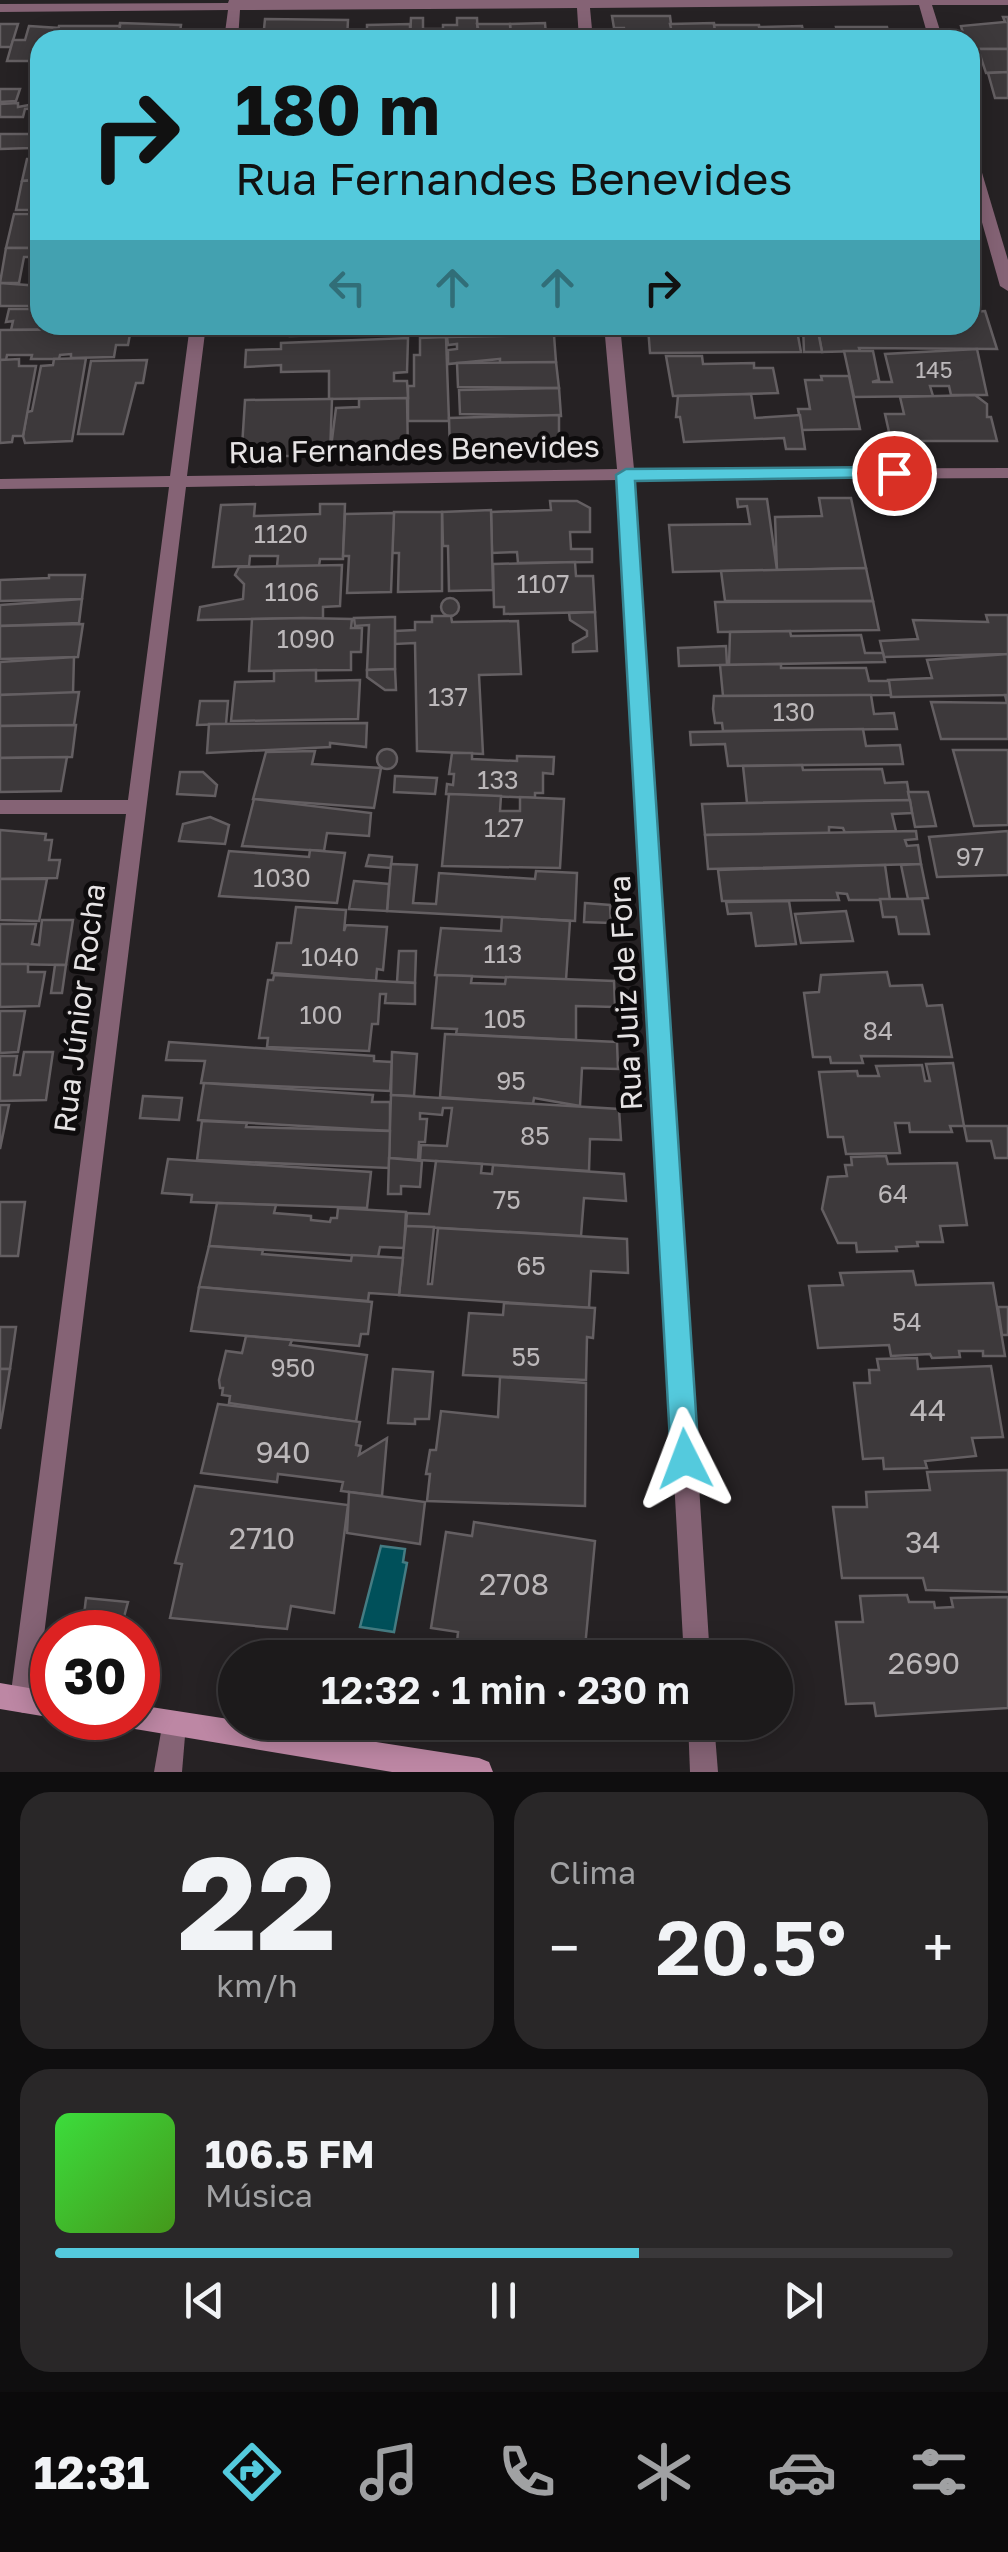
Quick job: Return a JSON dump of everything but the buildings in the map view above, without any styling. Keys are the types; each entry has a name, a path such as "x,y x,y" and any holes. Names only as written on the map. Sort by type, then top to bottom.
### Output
{"main road":[{"path":"160,1722 478,1772"}],"street":[{"path":"583,1 585,30"},
{"path":"924,1 933,30"},
{"path":"0,8 235,3 1008,1"},
{"path":"232,30 235,3"},
{"path":"980,190 1008,286"},
{"name":"Rua Júnior Rocha","path":"12,1698 138,806 197,335"},
{"name":"Rua Juiz de Fora","path":"613,335 626,475 697,1640"},
{"name":"Rua Fernandes Benevides","path":"0,484 181,479 1008,473"},
{"path":"0,807 138,806"},
{"path":"168,1772 173,1724"},
{"path":"702,1740 704,1772"}],"water":[{"path":"381,1546 405,1549 403,1562 407,1563 394,1632 360,1627"}],"route":[{"path":"685,1459 626,475 894,473"}]}
